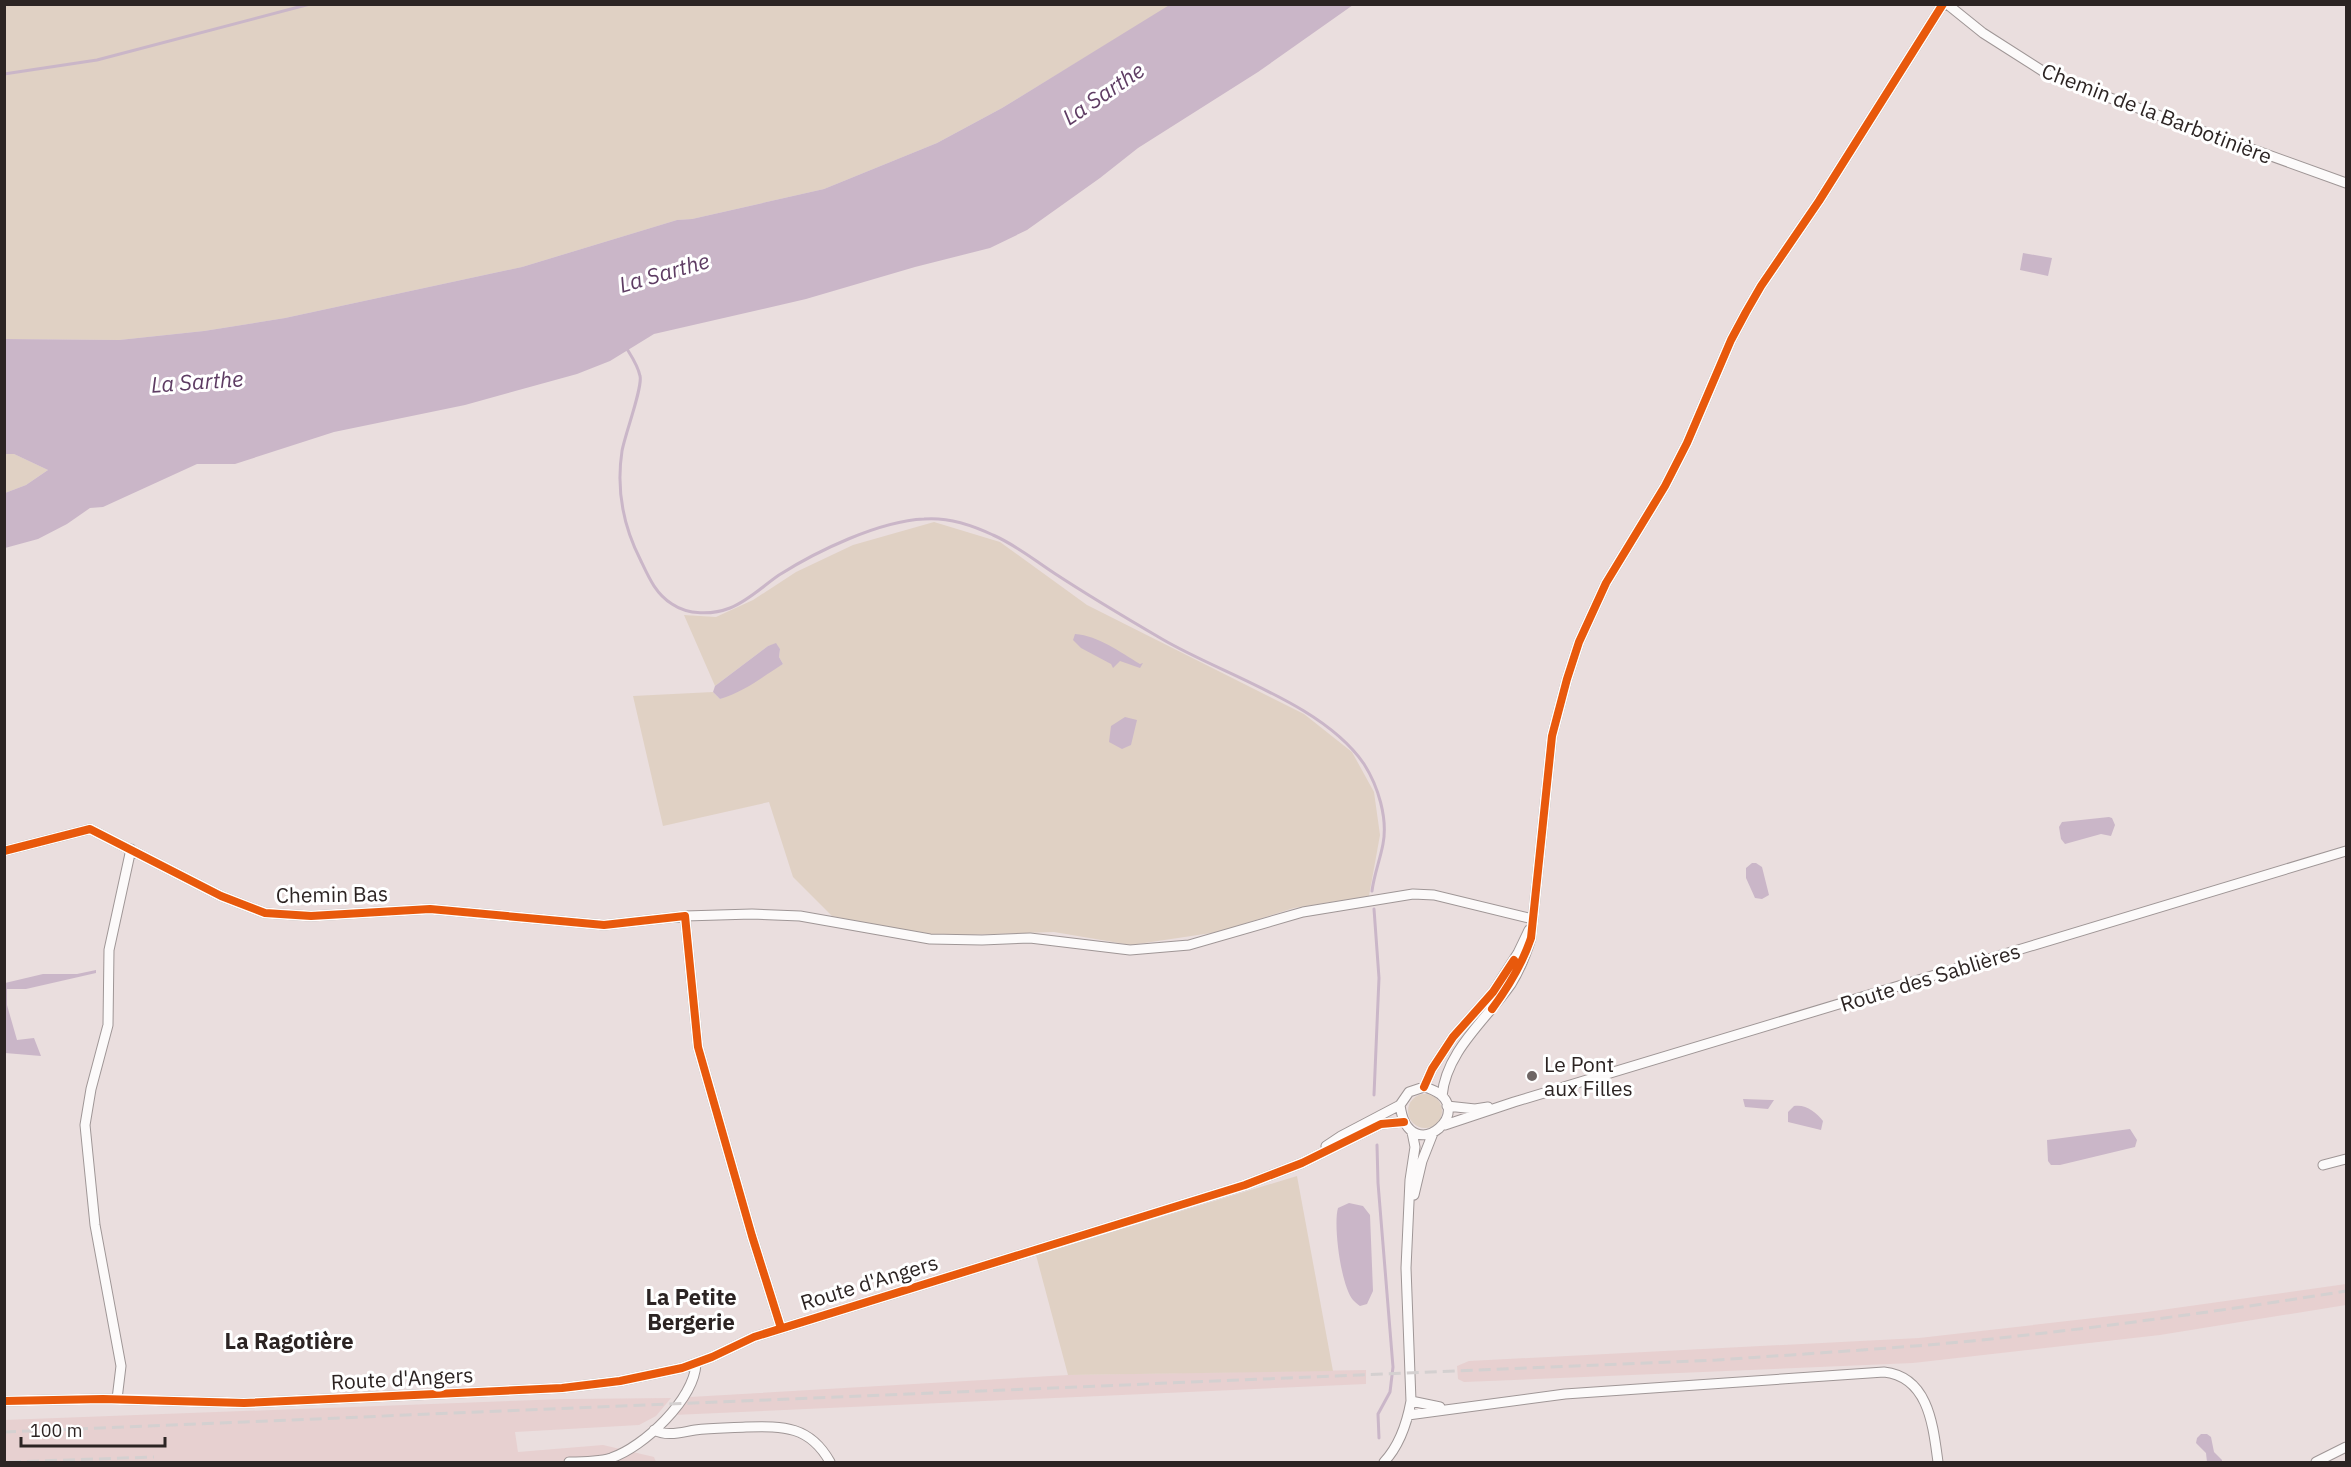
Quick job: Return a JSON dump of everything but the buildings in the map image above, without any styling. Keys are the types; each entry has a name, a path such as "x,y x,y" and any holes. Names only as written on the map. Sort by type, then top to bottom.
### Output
{"street":[{"name":"Chemin de la Barbotinière","path":"1945,4 1983,33 2052,77 2346,183"},
{"path":"1442,1096 1443,1080 1458,1052 1511,984 1521,967 1531,938 1552,736 1567,679 1583,633 1606,583 1679,459 1746,312 1761,286 1819,201 1945,4"},
{"name":"Chemin Bas","path":"4,851 90,829 221,896 265,913 311,916 430,909 604,925 683,917 752,914 801,916 930,939 1030,938 1130,950 1189,945 1303,912 1413,894 1434,895 1533,919"},
{"path":"117,1399 121,1366 95,1225 85,1125 91,1089 108,1025 109,950 124,890 131,849"},
{"name":"Route des Sablières","path":"1445,1125 1514,1102 2346,851"},
{"path":"683,917 698,1047 781,1328"},
{"path":"1424,1088 1432,1070 1453,1037 1493,992 1518,953 1533,919"},
{"path":"1384,1462 1398,1443 1411,1401 1406,1268 1410,1180 1415,1147 1412,1132 1404,1122 1400,1105 1409,1092 1424,1088 1434,1090 1442,1096 1447,1106 1448,1115 1445,1125 1433,1133 1412,1132"},
{"name":"Route des Sablières","path":"1447,1106 1474,1109 1514,1102"},
{"name":"Route d'Angers","path":"1302,1163 1341,1136 1400,1105"},
{"name":"Route d'Angers","path":"4,1401 117,1399 233,1404 562,1389 620,1382 696,1364 749,1338 1245,1185 1302,1163 1381,1124 1404,1122"},
{"path":"1409,1215 1422,1161 1433,1133"},
{"path":"2323,1165 2346,1159"},
{"path":"569,1462 609,1459 628,1450 654,1430 688,1391 694,1379 696,1364"},
{"path":"1408,1415 1565,1394 1884,1372 1904,1378 1921,1394 1928,1412 1938,1462"},
{"path":"1411,1401 1452,1408"},
{"path":"654,1430 671,1433 767,1426 788,1428 811,1439 830,1462"},
{"path":"2316,1462 2346,1447"}],"shaded area":[{"path":"5,5 1171,5 1002,108 937,143 824,189 692,219 677,220 522,267 285,318 204,331 119,340 5,339"},
{"path":"5,454 14,454 48,470 26,485 5,493"},
{"path":"934,522 1000,542 1087,605 1304,714 1352,752 1374,792 1380,835 1369,896 1294,908 1218,932 1131,945 1054,932 931,936 832,916 793,877 769,802 663,826 633,696 713,692 720,699 783,664 779,657 780,649 776,644 768,646 715,686 684,615 716,617 753,600 796,572 853,545"},
{"path":"1425,1094 1437,1099 1442,1111 1437,1123 1425,1128 1413,1123 1408,1111 1413,1099"},
{"path":"1297,1176 1333,1371 1068,1375 1036,1255"},
{"path":"2346,1284 2346,1305 2160,1335 1913,1363 1464,1382 1458,1379 1457,1366 1469,1361 1919,1338 2147,1312"},
{"path":"1366,1370 1366,1384 673,1415 690,1397 1068,1375"},
{"path":"671,1398 656,1416 639,1425 515,1432 518,1452 603,1445 654,1457 656,1462 5,1462 4,1420 564,1399"}],"water":[{"name":"La Sarthe","path":"1171,4 1353,5 1258,72 1138,148 1027,230 990,248 806,299 654,334 610,361 577,374 465,405 334,432 235,464 197,464 103,507 90,508 67,524 38,539 5,548 5,493 26,485 48,470 14,454 5,454 5,339 119,340 204,331 285,318 522,267 677,220 692,219 824,189 937,143 1002,108"},
{"path":"2023,253 2052,258 2048,276 2020,270"},
{"path":"1075,634 1101,641 1140,664 1143,663 1140,668 1120,661 1113,668 1111,664 1081,648 1073,640"},
{"path":"776,643 780,649 779,657 783,664 753,684 729,696 720,699 713,692 715,686 768,646"},
{"path":"1125,717 1137,720 1131,745 1122,749 1109,742 1111,726"},
{"path":"2109,817 2115,825 2111,836 2101,834 2065,844 2061,839 2059,827 2062,822"},
{"path":"1752,863 1762,867 1769,895 1762,899 1755,898 1746,878 1746,868"},
{"path":"96,970 96,973 26,989 7,989 7,1005 17,1040 34,1038 41,1056 5,1053 5,983 43,974 77,974"},
{"path":"1743,1099 1774,1100 1768,1109 1745,1107"},
{"path":"1794,1106 1807,1107 1817,1115 1823,1121 1821,1130 1788,1122 1788,1112"},
{"path":"2130,1129 2137,1140 2135,1147 2060,1165 2051,1165 2048,1161 2047,1140"},
{"path":"1349,1203 1363,1206 1370,1215 1373,1291 1367,1304 1360,1306 1353,1300 1345,1282 1337,1241 1338,1208"},
{"path":"2201,1434 2211,1437 2214,1452 2222,1462 2207,1462 2206,1453 2196,1443"}],"waterway":[{"path":"4,74 97,60 310,4"},
{"path":"627,349 638,369 640,382 620,465 625,521 644,567 666,600 678,608 693,612 708,613 730,608 811,556 868,531 906,521 942,519 985,531 1017,548 1162,639 1298,708 1324,724 1346,743 1369,773 1383,813 1383,844 1372,891"},
{"path":"1374,909 1379,978 1374,1095"},
{"path":"1377,1145 1393,1367 1390,1392 1378,1414 1379,1438"}],"railway":[{"path":"4,1432 1717,1360 2019,1336 2159,1319 2346,1291"},
{"path":"9,1462 154,1457"}],"cycle path":[{"path":"1492,1009 1524,957 1531,938 1552,736 1579,642 1606,583 1665,486 1687,443 1731,340 1746,312 1943,4"},
{"path":"4,851 90,829 221,896 265,913 311,916 430,909 604,925 685,916 698,1047 781,1328"},
{"path":"1424,1087 1432,1069 1453,1037 1493,992 1514,960"},
{"path":"4,1401 103,1399 244,1403 562,1388 620,1381 682,1368 754,1337 1245,1185 1302,1163 1381,1124 1404,1122"}],"place":[{"name":"Le Pont aux Filles","path":"1532,1076"}],"district":[{"name":"La Petite Bergerie","path":"691,1308"},
{"name":"La Ragotière","path":"289,1340"}]}
